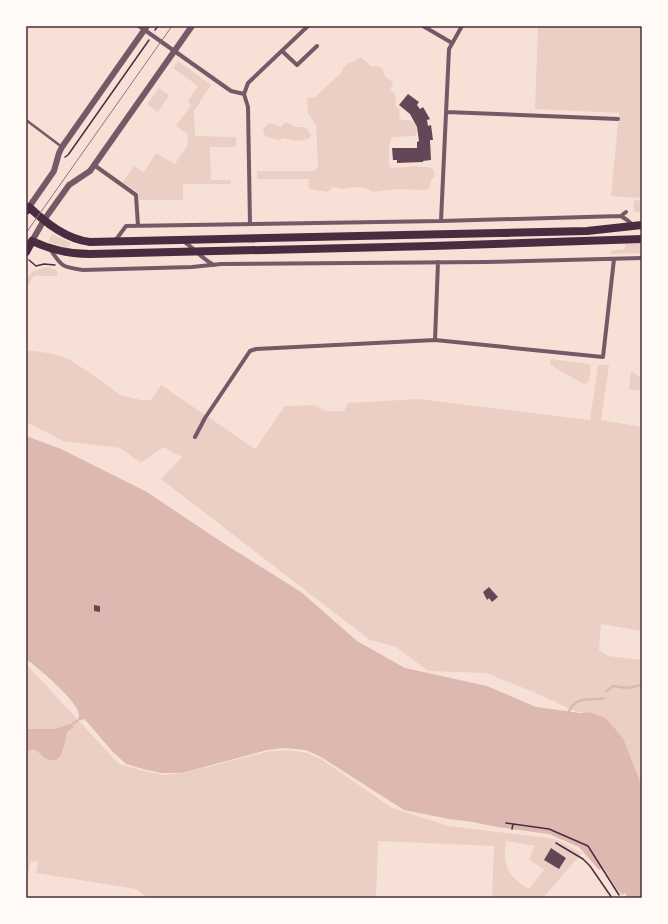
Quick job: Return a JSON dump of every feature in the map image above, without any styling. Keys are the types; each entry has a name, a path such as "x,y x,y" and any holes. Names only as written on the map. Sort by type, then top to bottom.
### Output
{"main road":[{"path":"28,209 60,231 78,239 90,242 587,230 642,225"},
{"path":"26,252 32,241 50,249 81,254 642,239"}],"street":[{"path":"32,241 44,220 69,185 88,172 94,165 192,26"},
{"path":"250,224 248,107 244,94 248,83 308,26"},
{"path":"424,26 452,43"},
{"path":"441,221 449,49 462,26"},
{"path":"28,209 54,171 59,152 62,147 143,27 231,91 244,94"},
{"path":"282,51 296,65 317,46"},
{"path":"446,112 618,120"},
{"path":"94,165 136,195 138,226"},
{"path":"621,216 626,212"},
{"path":"114,241 126,226 441,221 621,216 633,226"},
{"path":"180,240 191,246 206,261 214,265"},
{"path":"50,249 60,264 67,267 84,270 214,265 642,258"},
{"path":"196,437 205,418 250,351 256,349 435,340 603,357 614,259"},
{"path":"435,340 438,262"}],"lane":[{"path":"26,120 62,147"}],"path":[{"path":"68,155 158,26"},
{"path":"26,258 36,266 44,264 53,266 60,264"},
{"path":"506,823 556,831 588,846 619,895"},
{"path":"512,829 513,824"},
{"path":"527,830 528,826"},
{"path":"554,836 556,831"},
{"path":"567,841 569,837"},
{"path":"556,843 583,859 590,866 612,898"}],"shaded area":[{"path":"538,26 642,26 642,198 611,196 619,113 535,109"},
{"path":"358,58 362,58 371,66 381,67 385,77 392,81 393,86 391,87 390,91 394,92 396,98 395,105 400,110 399,117 402,120 410,120 416,127 417,131 415,136 392,137 389,144 389,165 391,168 412,166 429,167 434,170 434,178 432,178 430,187 425,190 395,189 373,192 366,188 355,187 342,189 333,187 327,192 310,189 308,187 309,179 257,179 257,171 314,171 318,167 316,124 313,123 313,119 311,119 310,115 308,115 307,98 314,98 342,72 343,68"},
{"path":"178,61 211,85 194,111 195,136 236,137 236,147 210,147 211,180 230,180 231,184 183,184 183,200 139,200 139,193 123,182 134,166 144,172 156,153 175,164 187,146 188,134 176,126 191,105 188,101 198,86 173,68"},
{"path":"159,88 169,95 158,112 147,104"},
{"path":"286,122 295,127 304,127 311,134 310,138 298,141 285,138 278,140 265,136 263,129 270,123 281,127"},
{"path":"634,200 642,201 642,212 634,212"},
{"path":"52,234 71,243 68,248 48,242"},
{"path":"642,243 642,253 609,254 613,250 625,249 625,244"},
{"path":"43,268 56,270 58,273 57,276 34,276 26,288 27,280 30,274 35,270"},
{"path":"26,350 49,353 69,359 120,395 141,400 151,400 161,385 255,449 285,406 314,405 326,411 344,411 348,403 418,399 590,420 598,365 609,365 601,420 642,427 642,631 601,624 599,650 608,656 642,660 642,786 623,738 606,718 590,712 577,712 486,673 428,671 396,647 370,640 161,479 182,457 163,447 141,463 120,448 63,441 26,422"},
{"path":"551,359 591,365 589,381 584,384 560,371 550,364"},
{"path":"631,371 642,379 642,391 629,389"},
{"path":"26,436 61,449 147,492 223,543 301,592 357,641 405,668 487,686 536,707 580,713 590,712 606,718 623,738 642,786 642,898 628,898 625,893 622,895 604,869 599,870 579,847 549,834 497,827 404,810 321,757 306,750 284,748 267,750 182,773 161,773 126,764 112,751 84,719 77,721 79,715 73,702 57,685 26,659"},
{"path":"26,664 119,764 147,772 166,775 184,773 270,751 289,750 307,753 321,759 392,808 449,826 557,840 582,853 543,898 492,898 494,846 378,841 376,898 147,898 136,889 36,873 38,862 31,861 28,876 26,878 26,752 35,750 40,752 43,756 63,752 67,734 70,731 69,724 55,729 26,729","holes":["506,841 535,846 529,859 544,870 529,889 516,880 508,870 505,857"]},
{"path":"69,724 74,727 67,733 62,754 56,760 45,758 35,750 29,750 26,752 26,729 55,729"}],"building":[{"path":"408,94 419,102 417,105 420,109 423,107 430,119 427,120 428,126 431,125 433,140 430,140 431,160 423,162 397,163 397,160 393,160 392,148 417,148 417,142 419,141 417,127 410,114 399,105"},
{"path":"489,587 498,597 492,602 489,598 487,600 483,592"},
{"path":"94,605 100,606 100,612 94,611"},
{"path":"551,848 566,858 559,869 544,860"}],"waterway":[{"path":"607,691 613,686 627,688 642,685"},
{"path":"569,711 578,701 603,698"},
{"path":"71,725 77,721"}],"tram line":[{"path":"26,233 172,26"}]}
